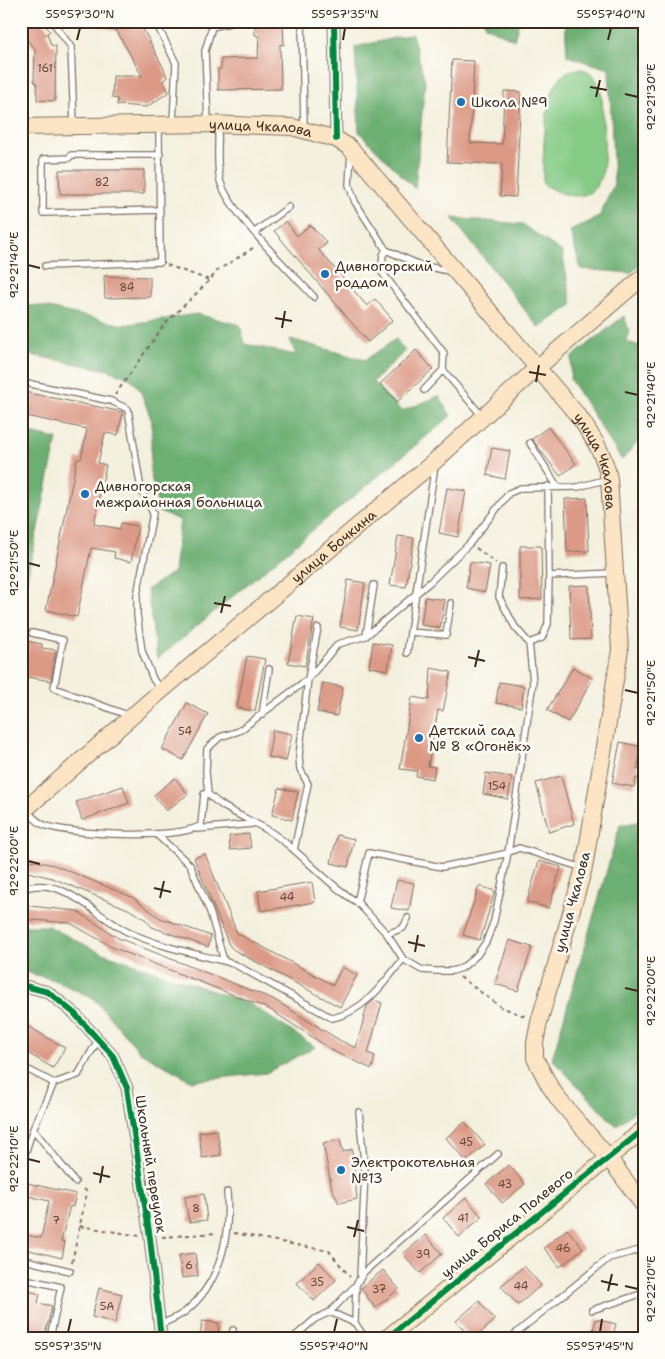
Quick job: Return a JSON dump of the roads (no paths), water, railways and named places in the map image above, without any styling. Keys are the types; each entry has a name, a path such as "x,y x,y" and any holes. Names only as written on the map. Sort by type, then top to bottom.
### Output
{"main road":[{"name":"улица Чкалова","path":"21,126 213,124 304,129 336,139 351,150 580,418 598,444 610,479 620,650 584,868 539,1022 535,1043 535,1058 558,1100 608,1157 644,1206"},
{"name":"улица Бочкина","path":"24,812 161,691 436,460 537,368 644,276"},
{"name":"улица Бориса Полевого","path":"387,1338 644,1129"}],"street":[{"path":"334,21 336,139"},
{"name":"Школьный переулок","path":"21,985 48,992 57,998 99,1038 113,1056 127,1088 150,1238 161,1338"}],"lane":[{"path":"52,21 71,47 74,125"},
{"path":"45,266 160,262 160,155 176,63 155,21"},
{"path":"238,21 211,24 205,51 220,179 230,201 262,241 314,297"},
{"path":"302,21 304,129"},
{"path":"351,150 348,166 348,185 355,202 386,250 420,265 456,273"},
{"path":"160,155 71,155 69,158 43,159 43,213 160,210"},
{"path":"255,232 289,206"},
{"path":"386,250 383,255 381,271 444,353 443,370 424,390"},
{"path":"443,370 482,417"},
{"path":"31,384 111,401 128,409 141,490 153,514 138,595 137,615 142,650 153,679 161,691"},
{"path":"530,443 557,486"},
{"path":"407,653 414,594 436,460"},
{"path":"502,568 499,597 515,627 529,643 533,682 508,852 494,921 486,942 477,955 462,968 452,971 422,970 403,959 387,934 357,902 336,890 294,850 263,828 252,824 216,802 208,794 206,772 207,749 220,737 239,731 308,679 338,644 366,636 470,543 509,493 522,488 548,486 578,487 610,479"},
{"path":"529,643 542,638 548,624 548,486"},
{"path":"549,576 616,573"},
{"path":"366,636 374,585"},
{"path":"410,632 446,635 451,603"},
{"path":"294,850 308,784 300,769 299,756 308,679 318,628"},
{"path":"32,633 62,640 54,688 132,716"},
{"path":"262,714 269,669"},
{"path":"195,829 201,826 200,815 204,794 208,794"},
{"path":"24,812 44,825 74,831 156,834 252,824"},
{"path":"156,834 190,865 210,912 224,961"},
{"path":"357,902 368,853 442,867 519,848 584,868"},
{"path":"21,890 34,884 60,890 78,899 128,932 185,951 224,961 332,1018 344,1016 374,996 403,959"},
{"path":"387,934 404,928 408,918"},
{"path":"21,1166 33,1129 54,1083 78,1074 99,1038"},
{"path":"21,1066 54,1083"},
{"path":"359,1112 365,1172 360,1279"},
{"path":"33,1129 76,1182"},
{"path":"293,1338 315,1319 330,1312 356,1285 364,1272 498,1154"},
{"path":"159,1325 186,1311 211,1282 222,1259 227,1233 227,1192"},
{"path":"510,1338 609,1258 644,1249"},
{"path":"21,1259 70,1271"},
{"path":"21,1278 61,1287 50,1338"},
{"path":"355,1323 356,1285"},
{"path":"592,1310 644,1293"},
{"path":"330,1312 355,1323 366,1338"},
{"path":"232,1338 233,1330"}],"place":[{"name":"Школа №9","path":"461,102"},
{"name":"Дивногорский роддом","path":"325,274"},
{"name":"Дивногорская межрайонная больница","path":"85,494"},
{"name":"Детский сад № 8 «Огонёк»","path":"419,738"},
{"name":"Электрокотельная №13","path":"341,1170"}]}
